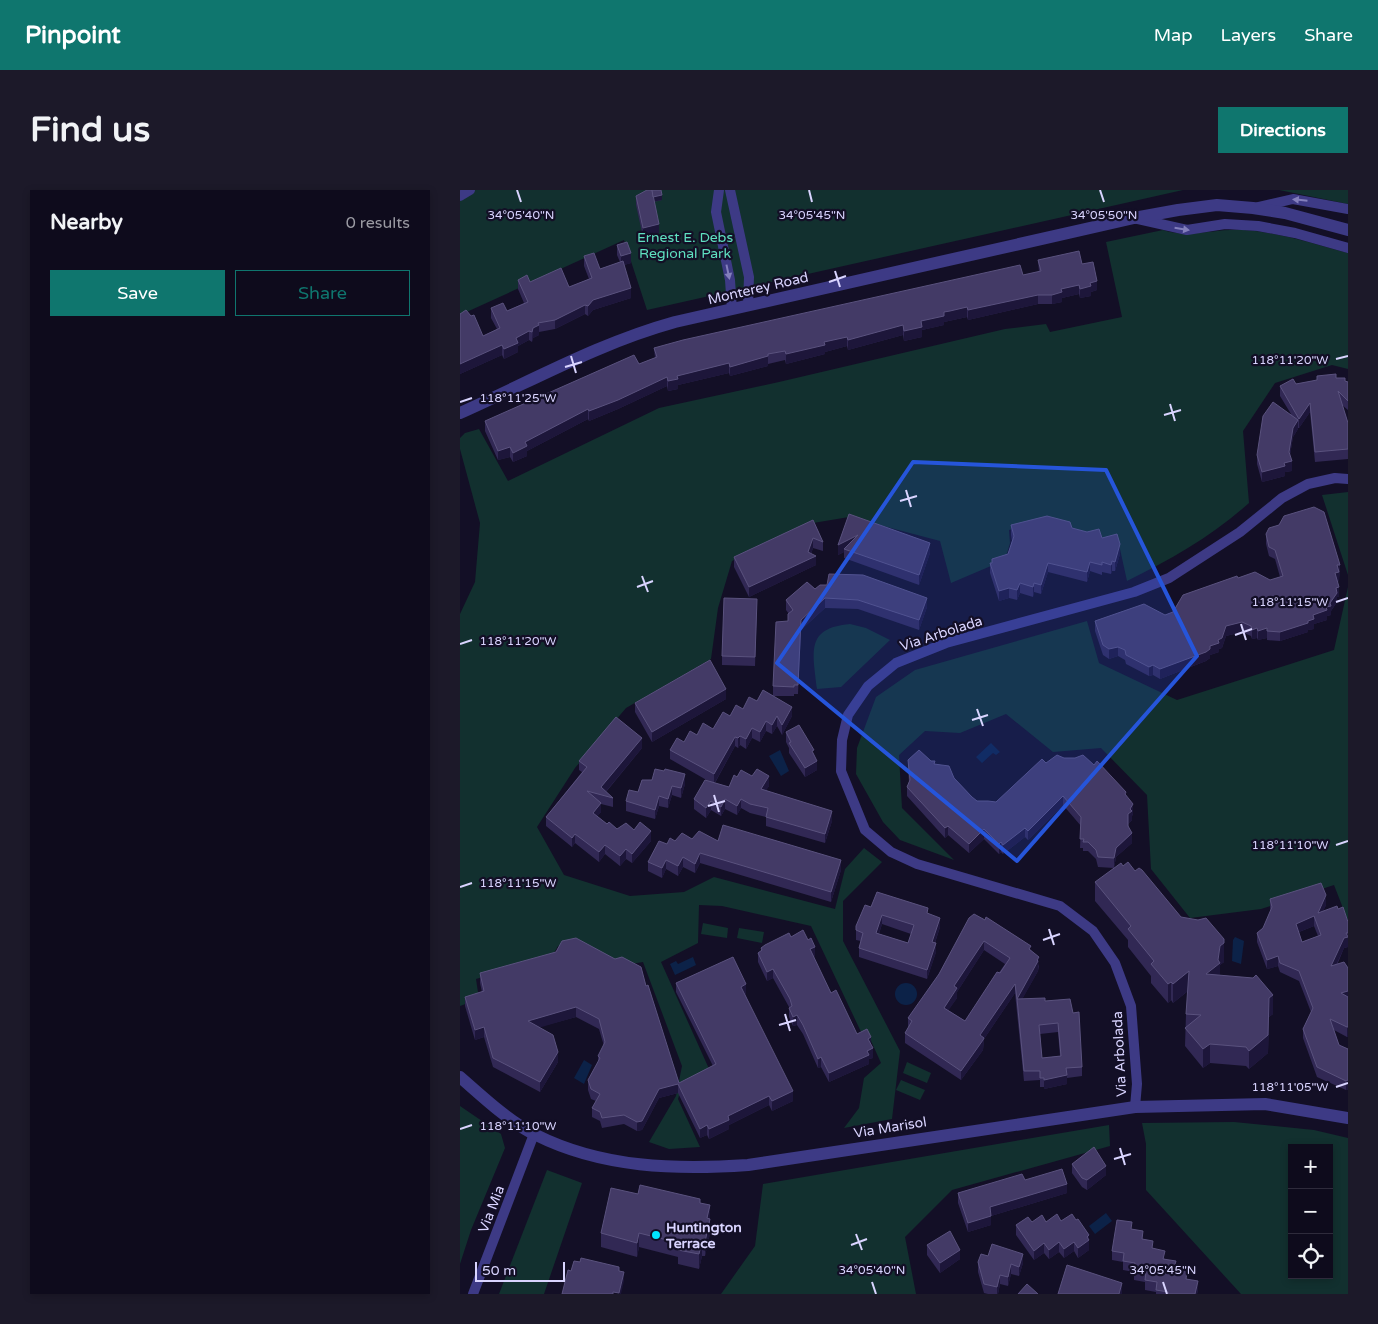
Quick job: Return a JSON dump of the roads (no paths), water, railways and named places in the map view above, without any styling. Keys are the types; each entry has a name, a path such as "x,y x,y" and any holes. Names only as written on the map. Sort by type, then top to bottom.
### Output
{"street":[{"path":"460,196 470,190"},
{"path":"719,190 716,212 730,280 732,310"},
{"path":"730,190 748,277 748,306"},
{"name":"Monterey Road","path":"1253,208 1293,199 1348,209"},
{"name":"Monterey Road","path":"460,413 542,373 635,333 1134,218 1217,206 1253,208 1285,213 1348,230"},
{"path":"716,212 733,207"},
{"name":"Monterey Road","path":"1134,218 1187,230 1225,224 1258,226 1295,233 1348,248"},
{"name":"Via Arbolada","path":"1135,1107 1137,1084 1131,1006 1115,963 1093,931 1060,906 917,864 890,852 865,830 841,771 842,740 848,715 868,686 896,663 946,643 1115,598 1169,578 1240,532 1282,498 1308,484 1335,478 1348,479"},
{"name":"Via Marisol","path":"460,1077 488,1101 534,1134 588,1154 620,1163 697,1169 748,1165 1135,1107 1265,1104 1348,1118"},
{"name":"Via Mia","path":"473,1294 534,1134"}],"water":[{"path":"991,743 1000,752 996,755 993,753 982,763 976,757"},
{"path":"780,750 789,771 781,776 769,756"},
{"path":"1235,937 1244,941 1241,964 1232,961 1233,940"},
{"path":"693,957 696,965 675,975 670,964 676,961 678,964"},
{"path":"906,983 914,986 917,994 914,1002 906,1005 898,1002 895,994 898,986"},
{"path":"584,1060 592,1065 584,1084 574,1078"},
{"path":"1106,1213 1112,1221 1095,1234 1089,1226"}],"place":[{"name":"Huntington Terrace","path":"656,1235"}],"park label":[{"name":"Ernest E. Debs Regional Park","path":"685,246"}]}
